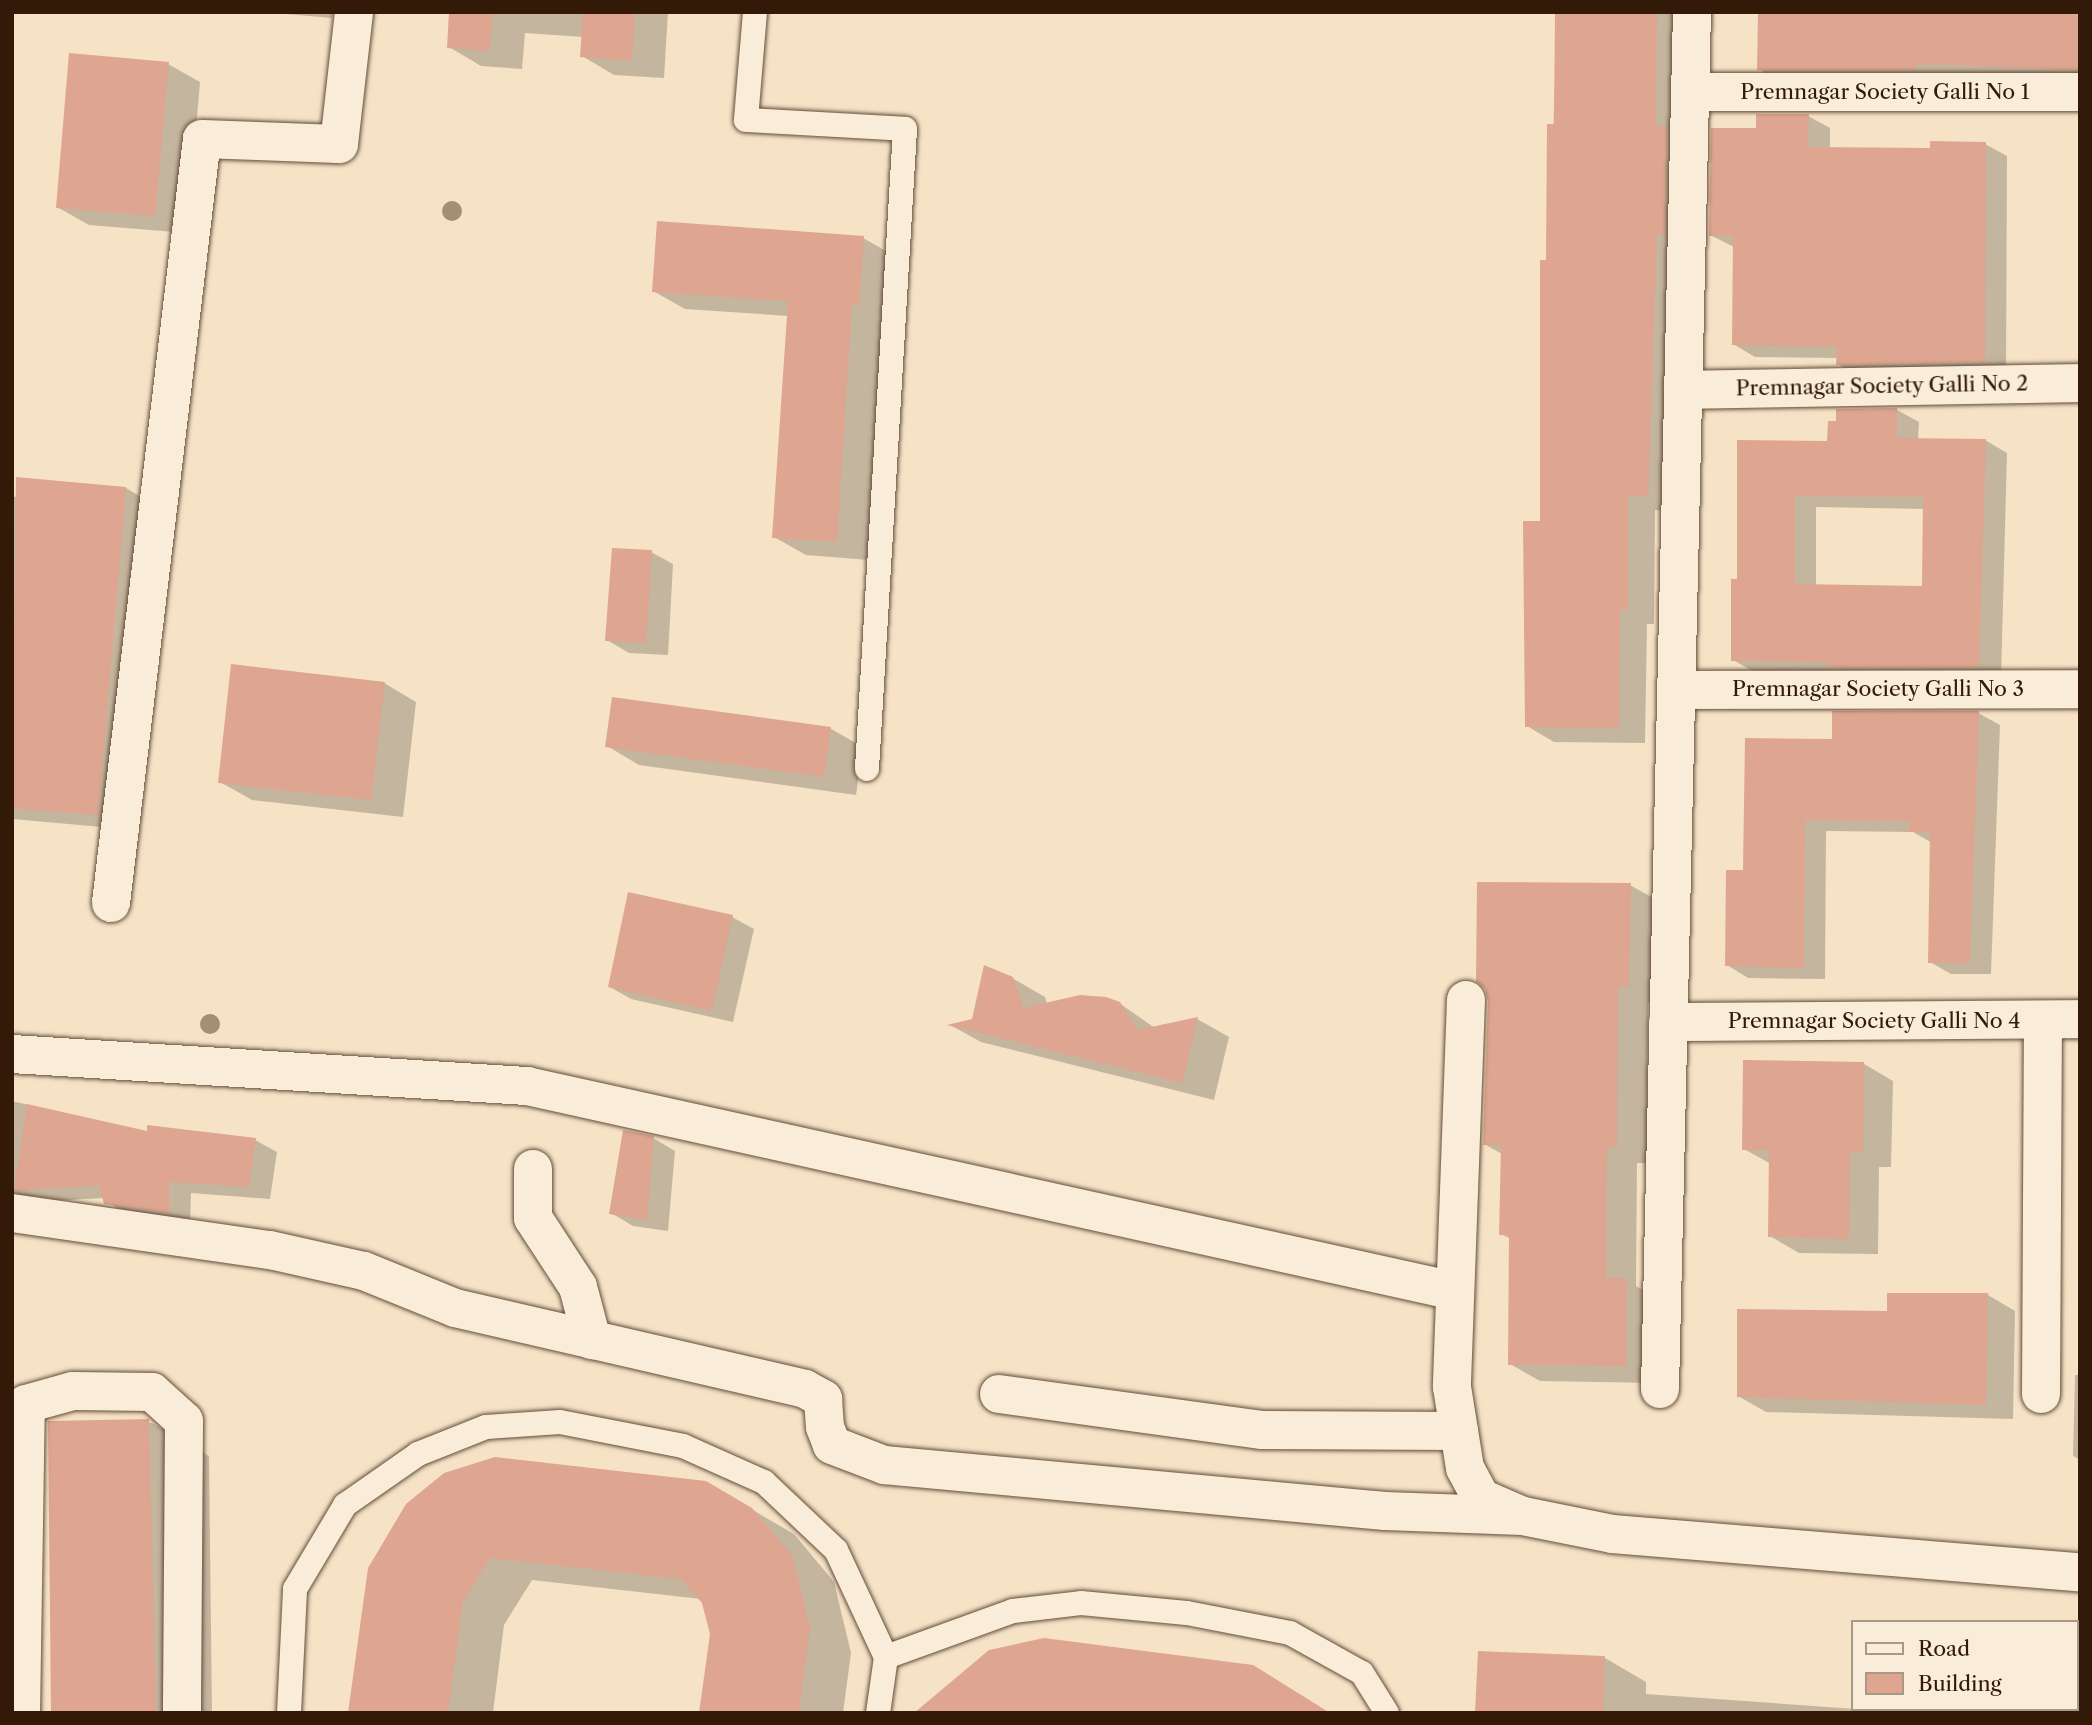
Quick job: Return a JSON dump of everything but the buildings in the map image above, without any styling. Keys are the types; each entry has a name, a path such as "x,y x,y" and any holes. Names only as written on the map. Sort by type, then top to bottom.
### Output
{"street":[{"path":"111,903 202,139 339,144 354,12"},
{"path":"1660,1389 1692,12"},
{"name":"Premnagar Society Galli No 1","path":"1690,92 2080,92"},
{"name":"Premnagar Society Galli No 2","path":"1684,390 2080,383"},
{"name":"Premnagar Society Galli No 3","path":"1676,690 2080,689"},
{"path":"1466,1000 1452,1387 1465,1468 1481,1498 1523,1516"},
{"path":"2040,1394 2062,1019"},
{"name":"Premnagar Society Galli No 4","path":"1668,1022 2062,1019"},
{"path":"12,1054 527,1086 1455,1291"},
{"path":"533,1168 533,1218 578,1287 592,1340"},
{"path":"12,1213 297,1256 364,1271 455,1308 805,1389 823,1399 825,1427 832,1445 884,1465 1385,1511 1523,1516 1613,1534 2080,1572"},
{"path":"21,1713 26,1404 86,1391 152,1392 184,1421 182,1713"},
{"path":"999,1394 1263,1430 1459,1431"}],"lane":[{"path":"755,12 746,120 905,129 867,769"},
{"path":"289,1713 295,1589 345,1505 418,1454 486,1427 560,1422 683,1446 764,1482 836,1550 886,1657 878,1713"},
{"path":"886,1657 1013,1611 1081,1603 1187,1613 1290,1633 1362,1673 1387,1713"}]}
